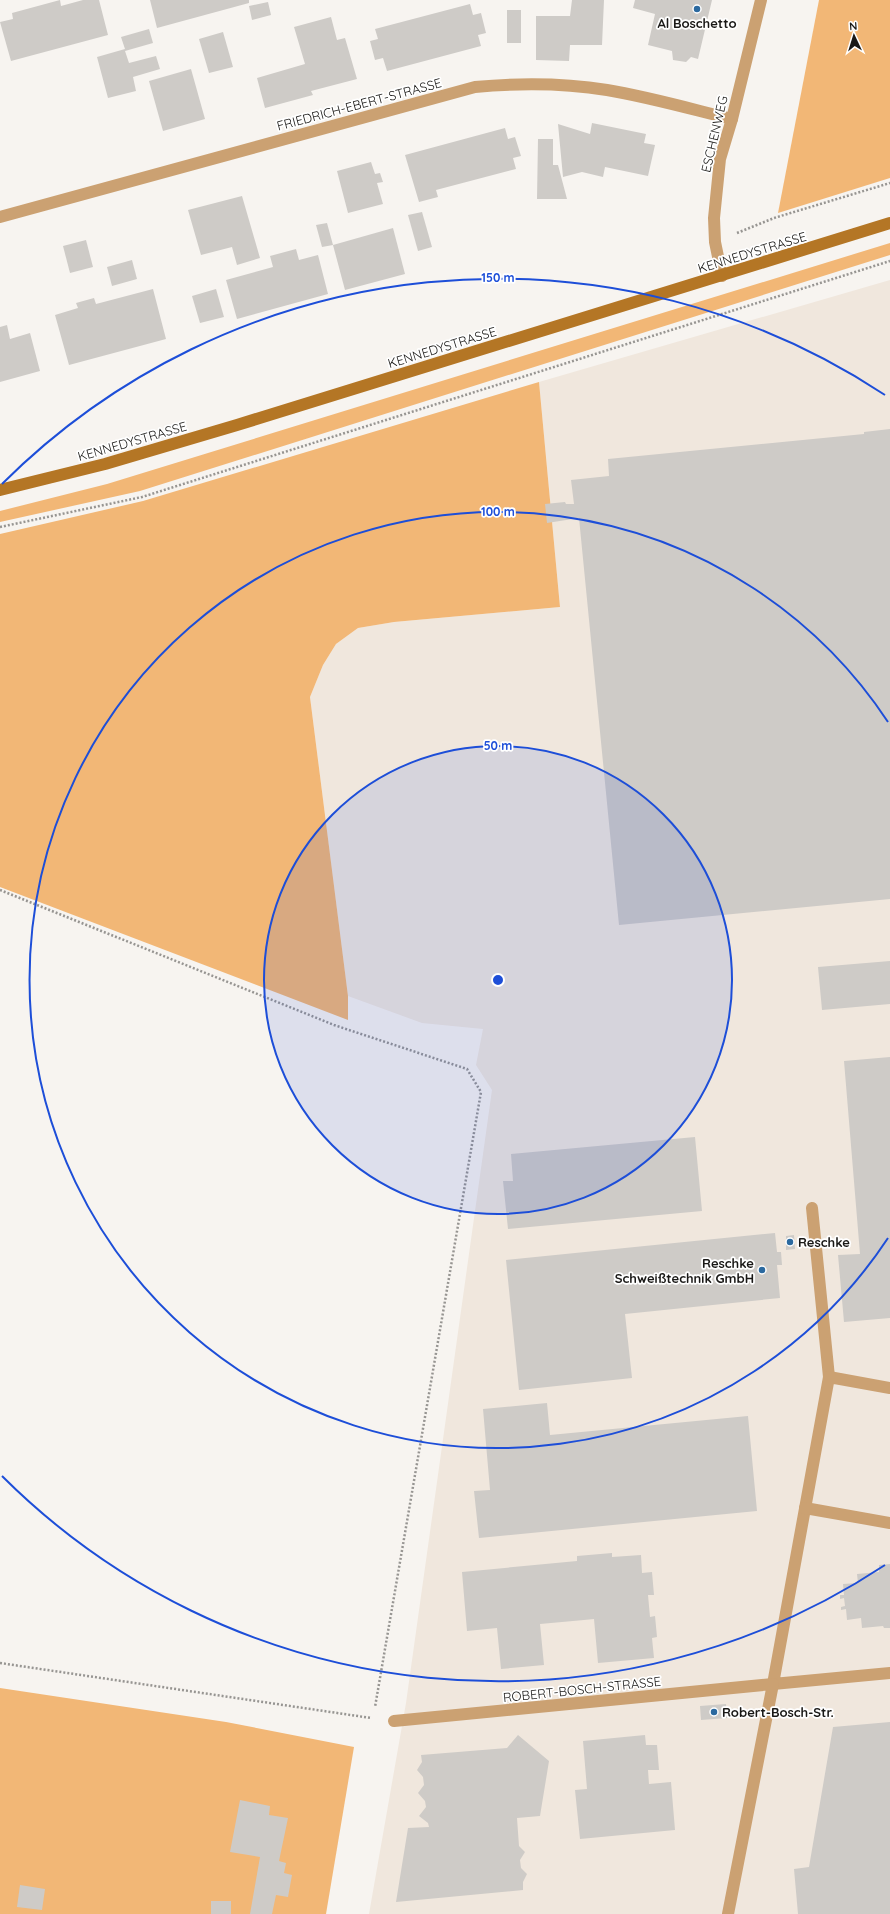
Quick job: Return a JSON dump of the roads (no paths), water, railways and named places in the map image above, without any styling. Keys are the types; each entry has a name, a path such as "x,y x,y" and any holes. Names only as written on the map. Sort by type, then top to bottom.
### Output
{"main road":[{"name":"KENNEDYSTRASSE","path":"0,490 105,464 230,427 890,223"}],"street":[{"name":"ESCHENWEG","path":"722,276 715,242 714,218 720,159 732,119 761,0"},
{"name":"FRIEDRICH-EBERT-STRASSE","path":"0,217 476,87 554,84 607,90 732,119"},
{"path":"728,1914 773,1684 829,1377 812,1208"},
{"path":"829,1377 890,1388"},
{"path":"806,1508 890,1523"},
{"name":"ROBERT-BOSCH-STRASSE","path":"394,1721 890,1673"}],"place":[{"name":"Al Boschetto","path":"697,9"},
{"name":"Reschke","path":"790,1242"},
{"name":"Reschke Schweißtechnik GmbH","path":"762,1270"},
{"name":"Robert-Bosch-Str.","path":"714,1712"}]}
